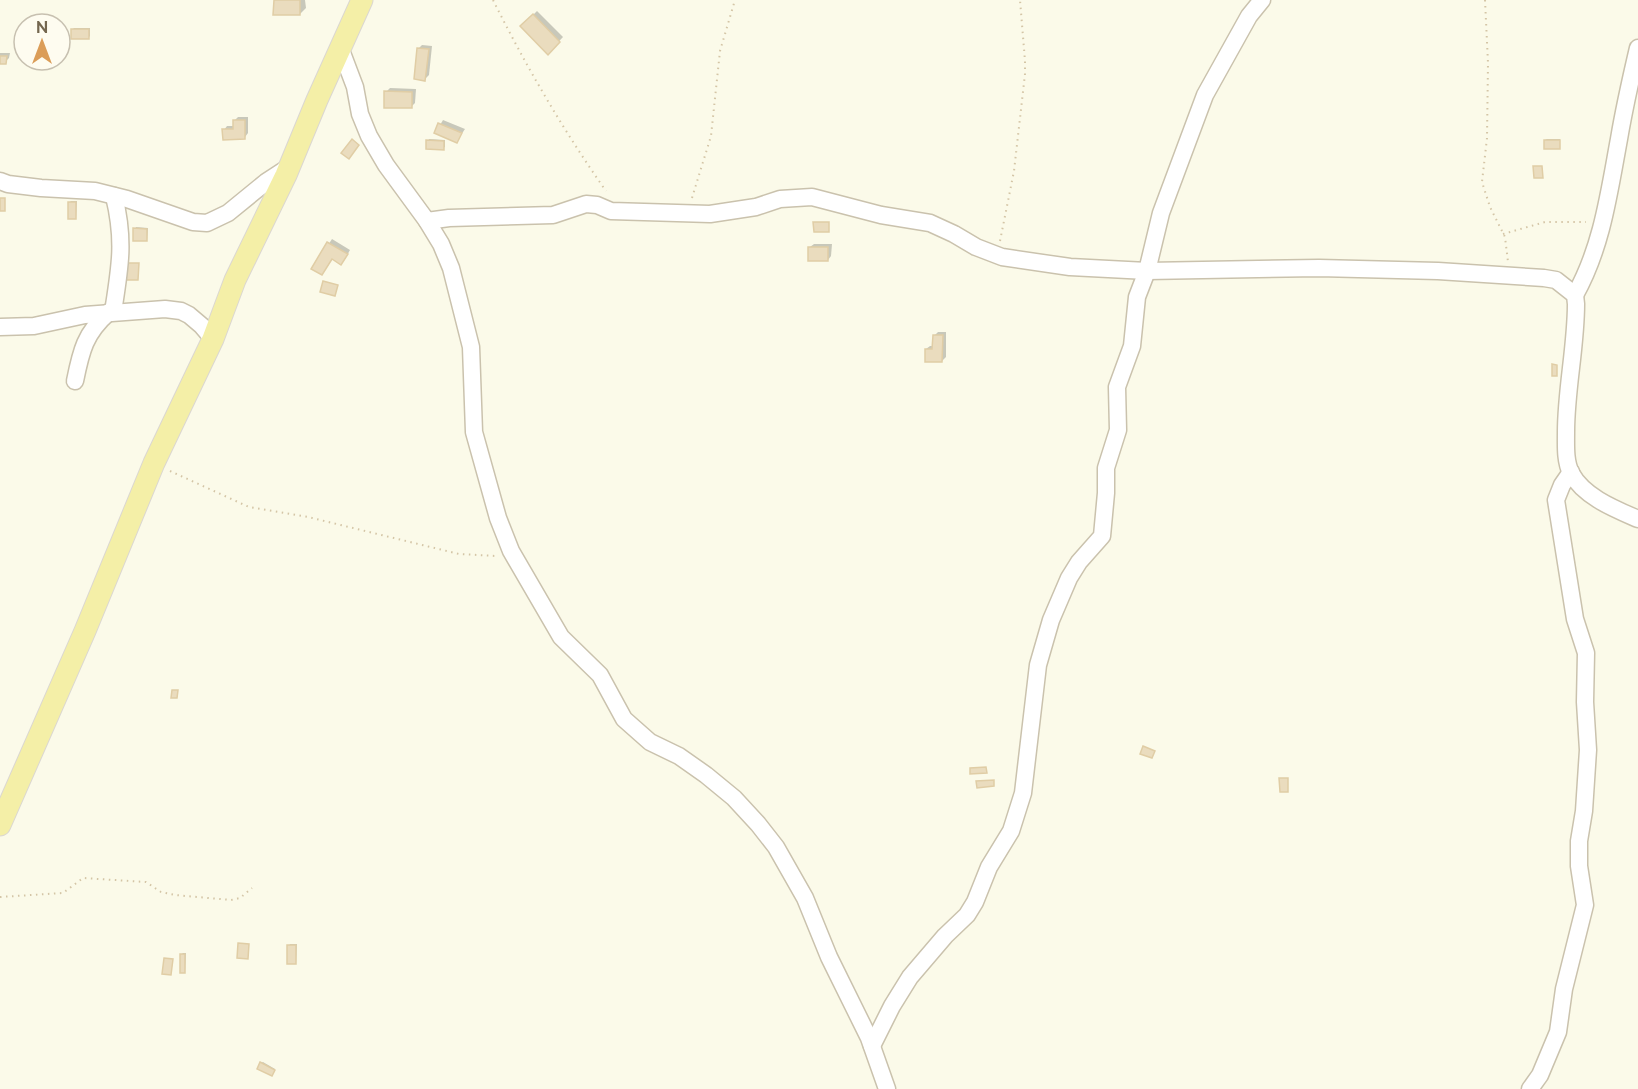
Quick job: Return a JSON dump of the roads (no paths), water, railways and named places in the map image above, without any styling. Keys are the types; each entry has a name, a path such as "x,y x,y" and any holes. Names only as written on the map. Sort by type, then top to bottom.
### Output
{"main road":[{"path":"0,825 85,631 154,463 213,339 236,280 289,167 362,0"}],"street":[{"path":"872,1046 910,977 945,936 967,915 975,902 989,867 1011,831 1023,793 1038,665 1051,620 1069,578 1079,562 1102,536 1106,468 1118,429 1117,387 1132,346 1137,297 1147,271 1161,213 1205,95 1249,16 1262,0"},
{"path":"1638,48 1627,94 1610,195 1586,274 1575,295 1576,319 1566,402 1566,456 1577,482 1596,499 1638,519"},
{"path":"341,50 355,87 360,114 369,136 386,165 427,221 441,244 451,268 471,347 474,432 495,508 511,551 561,637 600,675 624,719 650,742 679,756 716,782 750,815 776,847 805,898 829,957 872,1046 887,1089"},
{"path":"0,181 8,184 95,191 193,222 207,224 228,213 266,182 289,167"},
{"path":"75,381 84,341 94,326 111,312 121,258 121,234 114,196"},
{"path":"427,221 449,218 553,215 586,204 597,205 611,211 710,214 734,212 780,199 812,197 882,215 930,224 1002,257 1070,267 1147,271 1319,268 1512,275 1556,280 1575,295"},
{"path":"0,327 34,327 68,318 153,309 181,311 202,326 213,339"},
{"path":"1530,1089 1540,1075 1558,1032 1564,989 1585,905 1579,866 1579,841 1584,811 1588,750 1585,702 1586,652 1575,619 1556,500 1571,472"}]}
